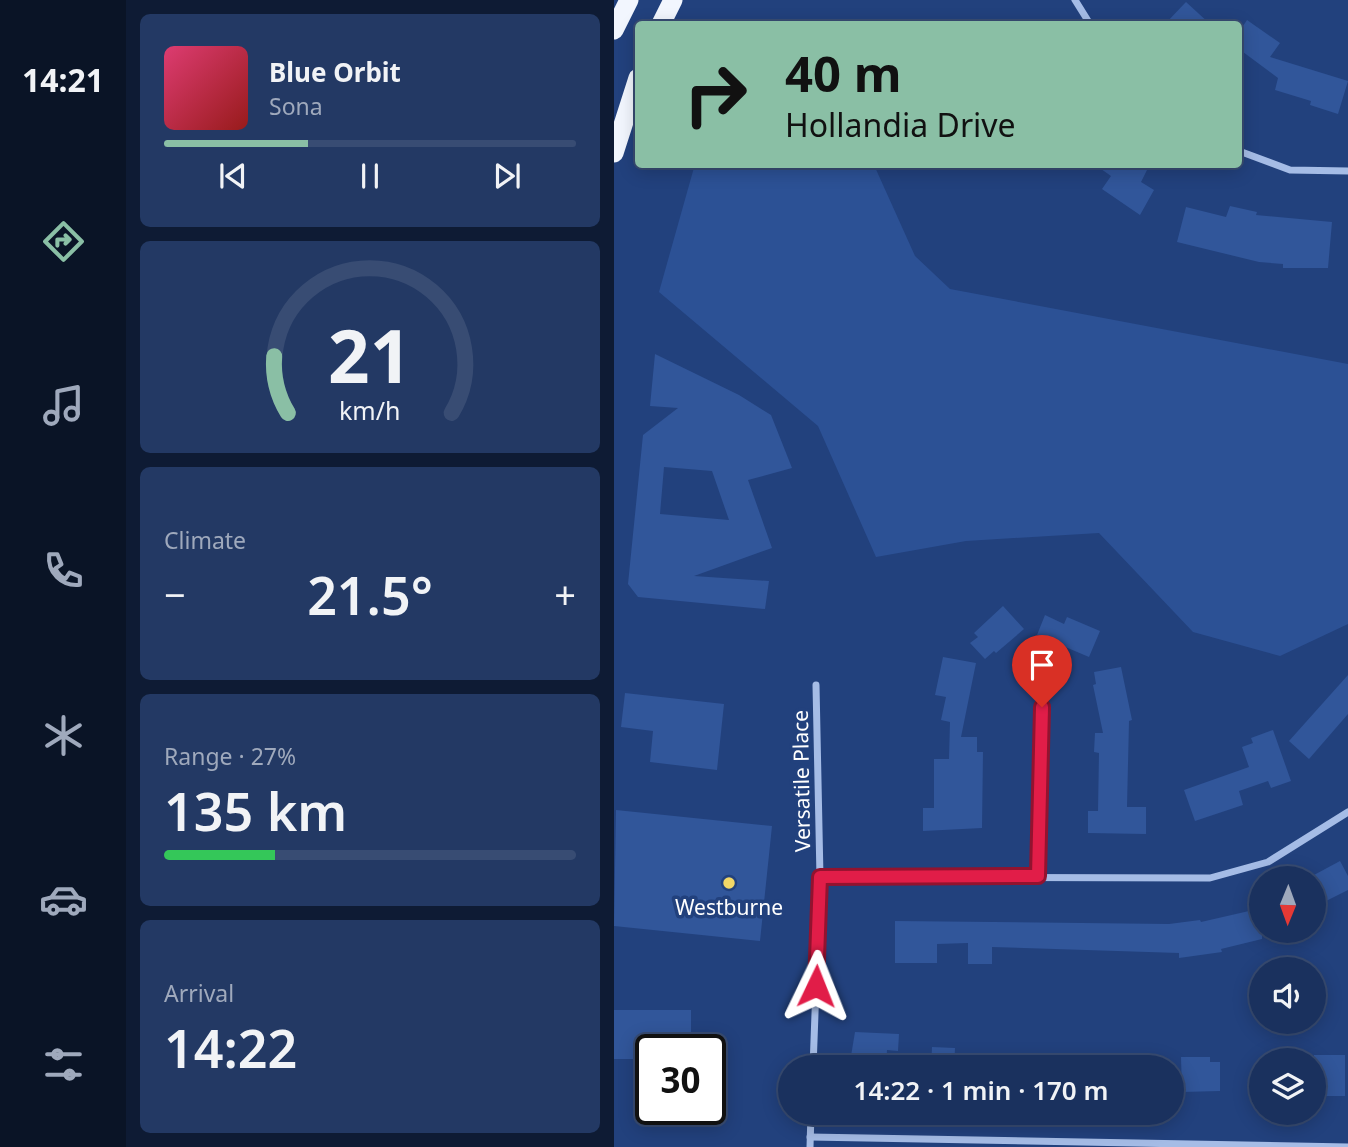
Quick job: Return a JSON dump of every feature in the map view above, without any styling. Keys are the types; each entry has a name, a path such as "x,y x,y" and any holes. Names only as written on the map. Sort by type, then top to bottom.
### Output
{"highway":[{"path":"614,30 629,0"},
{"path":"662,21 673,0"},
{"path":"614,153 635,87"}],"street":[{"path":"1075,0 1088,21"},
{"path":"1242,152 1290,170 1348,171"},
{"name":"Versatile Place","path":"813,1055 820,877 816,685"},
{"path":"1038,876 1042,707"},
{"path":"820,877 1210,878 1268,862 1348,813"},
{"path":"810,1147 811,1125"},
{"path":"810,1138 1348,1147"}],"shaded area":[{"path":"694,168 875,168 915,256 950,289 1348,364 1348,624 1280,656 1193,632 1099,533 966,541 876,557 818,426 659,292"}],"building":[{"path":"1186,2 1207,21 1168,21"},
{"path":"1247,20 1280,43 1270,57 1348,81 1338,114 1310,105 1311,101 1275,90 1278,78 1242,51 1242,28"},
{"path":"1100,168 1147,170 1141,182 1154,190 1140,215 1102,189 1111,176"},
{"path":"1230,206 1257,212 1256,215 1332,222 1328,268 1283,268 1283,264 1259,262 1177,242 1186,207 1226,217"},
{"path":"655,354 739,395 771,415 792,468 748,480 772,548 694,576 769,581 765,609 638,597 628,584 643,435 678,408 650,406","holes":["664,467 712,471 729,520 660,514"]},
{"path":"1003,606 1024,629 985,659 970,643 978,637 974,633"},
{"path":"1045,615 1064,624 1067,617 1100,631 1089,657 1037,635"},
{"path":"943,657 976,663 961,737 977,737 977,752 983,752 982,828 923,831 923,808 934,808 934,759 949,759 950,722 941,720 946,697 935,695"},
{"path":"1121,667 1132,720 1129,721 1127,807 1146,807 1146,834 1088,833 1088,811 1098,811 1099,753 1094,752 1095,733 1103,733 1093,685 1096,684 1094,672"},
{"path":"1348,675 1348,714 1309,759 1289,741"},
{"path":"625,693 724,704 717,770 650,762 653,731 621,727"},
{"path":"1273,730 1291,781 1271,788 1268,781 1239,791 1243,805 1195,821 1184,790 1249,767 1242,747 1253,743 1251,738"},
{"path":"616,810 772,826 760,941 614,926"},
{"path":"1340,861 1348,876 1348,890 1326,901 1326,869"},
{"path":"1249,911 1249,942 1221,949 1222,952 1179,958 1179,953 992,947 992,964 968,964 968,943 937,944 937,963 895,963 895,921 1169,924 1201,922"},
{"path":"614,1010 691,1010 691,1032 635,1034 635,1059 614,1059"},
{"path":"855,1032 899,1034 898,1051 887,1050 887,1055 851,1055"},
{"path":"932,1047 955,1048 955,1055 932,1055"},
{"path":"1326,1055 1345,1055 1345,1096 1326,1096"},
{"path":"1184,1057 1210,1057 1210,1062 1220,1062 1220,1091 1184,1092"}],"place":[{"name":"Westburne","path":"729,883"}],"route":[{"path":"816,986 820,877 1038,876 1042,707"}]}
